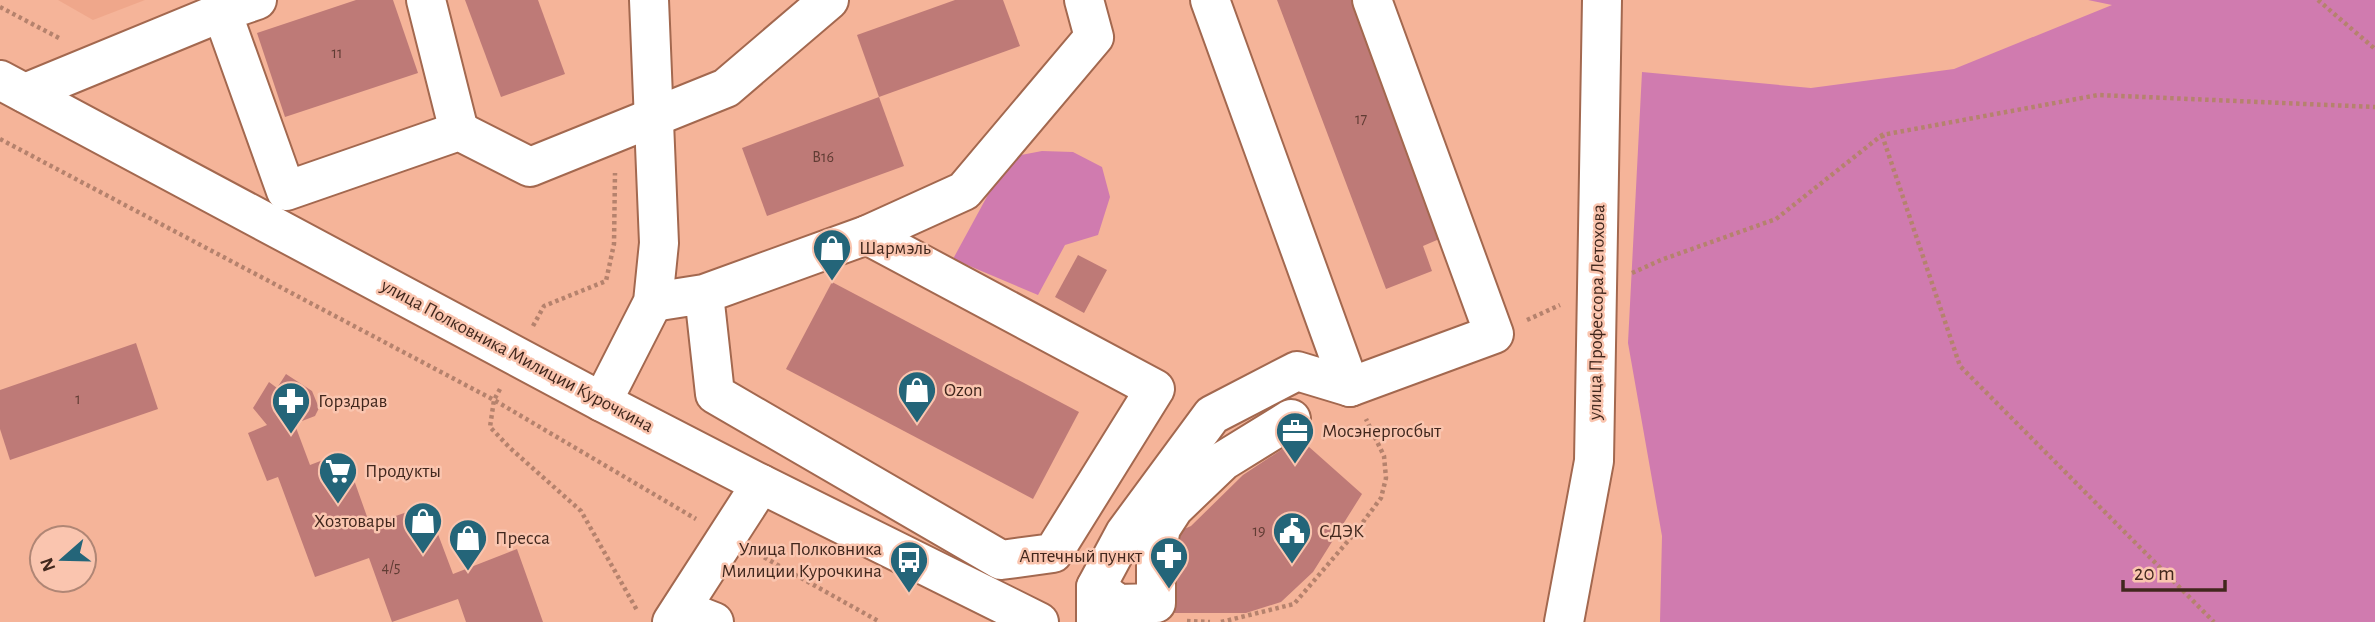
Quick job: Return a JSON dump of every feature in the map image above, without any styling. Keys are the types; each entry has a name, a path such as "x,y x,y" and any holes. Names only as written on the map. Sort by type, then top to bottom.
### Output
{"street":[{"path":"426,0 459,131"},
{"path":"602,402 653,302 659,243 649,0"},
{"path":"13,87 240,6 286,191 459,131 530,167 726,88 829,0"},
{"path":"653,302 704,295 867,235 964,191 1094,37 1084,0"},
{"path":"1210,0 1350,387"},
{"path":"1291,419 1223,461 1174,508 1160,528 1156,552 1156,603 1096,605 1125,533 1212,415 1297,371 1350,387 1494,334 1372,0"},
{"name":"улица Профессора Летохова","path":"1564,622 1594,461 1602,0"},
{"name":"улица Полковника Милиции Курочкина","path":"13,87 602,402 1039,622"},
{"path":"704,295 715,394 1001,560 1053,553 1154,388 867,235"},
{"path":"689,618 727,537 761,484"}],"path":[{"path":"2318,0 2375,49"},
{"path":"1629,275 1661,260 1776,219 1882,135 2098,94 2375,107"},
{"path":"1882,135 1960,366 2214,622"},
{"path":"0,139 494,400 727,537 880,622"},
{"path":"614,244 606,281 544,306 494,400 490,427 580,511 644,622"},
{"path":"1494,334 1570,300"},
{"path":"1221,622 1294,604 1381,498 1386,478 1384,456 1350,387"}],"shaded area":[{"path":"58,0 145,0 93,20"},
{"path":"2088,0 2375,0 2375,622 1660,622 1662,536 1628,343 1642,72 1811,88 1954,69 2112,5"},
{"path":"1042,151 1073,152 1102,167 1110,197 1098,235 1065,245 1038,295 953,259 1002,169 1021,155"}],"building":[{"path":"356,0 393,0 418,73 285,117 257,33"},
{"path":"465,0 538,0 565,74 501,97"},
{"path":"955,0 1003,0 1020,46 879,97 857,35"},
{"path":"1277,0 1355,0 1444,237 1423,246 1432,271 1386,289"},
{"path":"879,97 904,166 767,216 742,148"},
{"path":"1078,255 1107,270 1084,313 1055,297"},
{"path":"832,282 1079,412 1033,499 786,369"},
{"path":"136,343 158,409 10,460 0,429 0,390"},
{"path":"286,374 312,391 319,408 315,416 302,421 292,417 310,465 344,452 370,525 427,505 453,574 517,549 543,622 466,622 458,599 392,622 369,558 315,577 278,477 267,481 248,433 267,425 253,408 269,382 277,388"},
{"path":"1299,438 1362,494 1313,572 1281,602 1246,613 1171,613 1168,536 1191,526 1243,475"}],"place":[{"name":"Шармэль","path":"832,282"},
{"name":"Ozon","path":"917,424"},
{"name":"Горздрав","path":"291,435"},
{"name":"Мосэнергосбыт","path":"1295,465"},
{"name":"Продукты","path":"338,505"},
{"name":"Хозтовары","path":"423,555"},
{"name":"СДЭК","path":"1292,565"},
{"name":"Пресса","path":"468,572"},
{"name":"Аптечный пункт","path":"1169,590"},
{"name":"Улица Полковника Милиции Курочкина","path":"909,594"}]}
